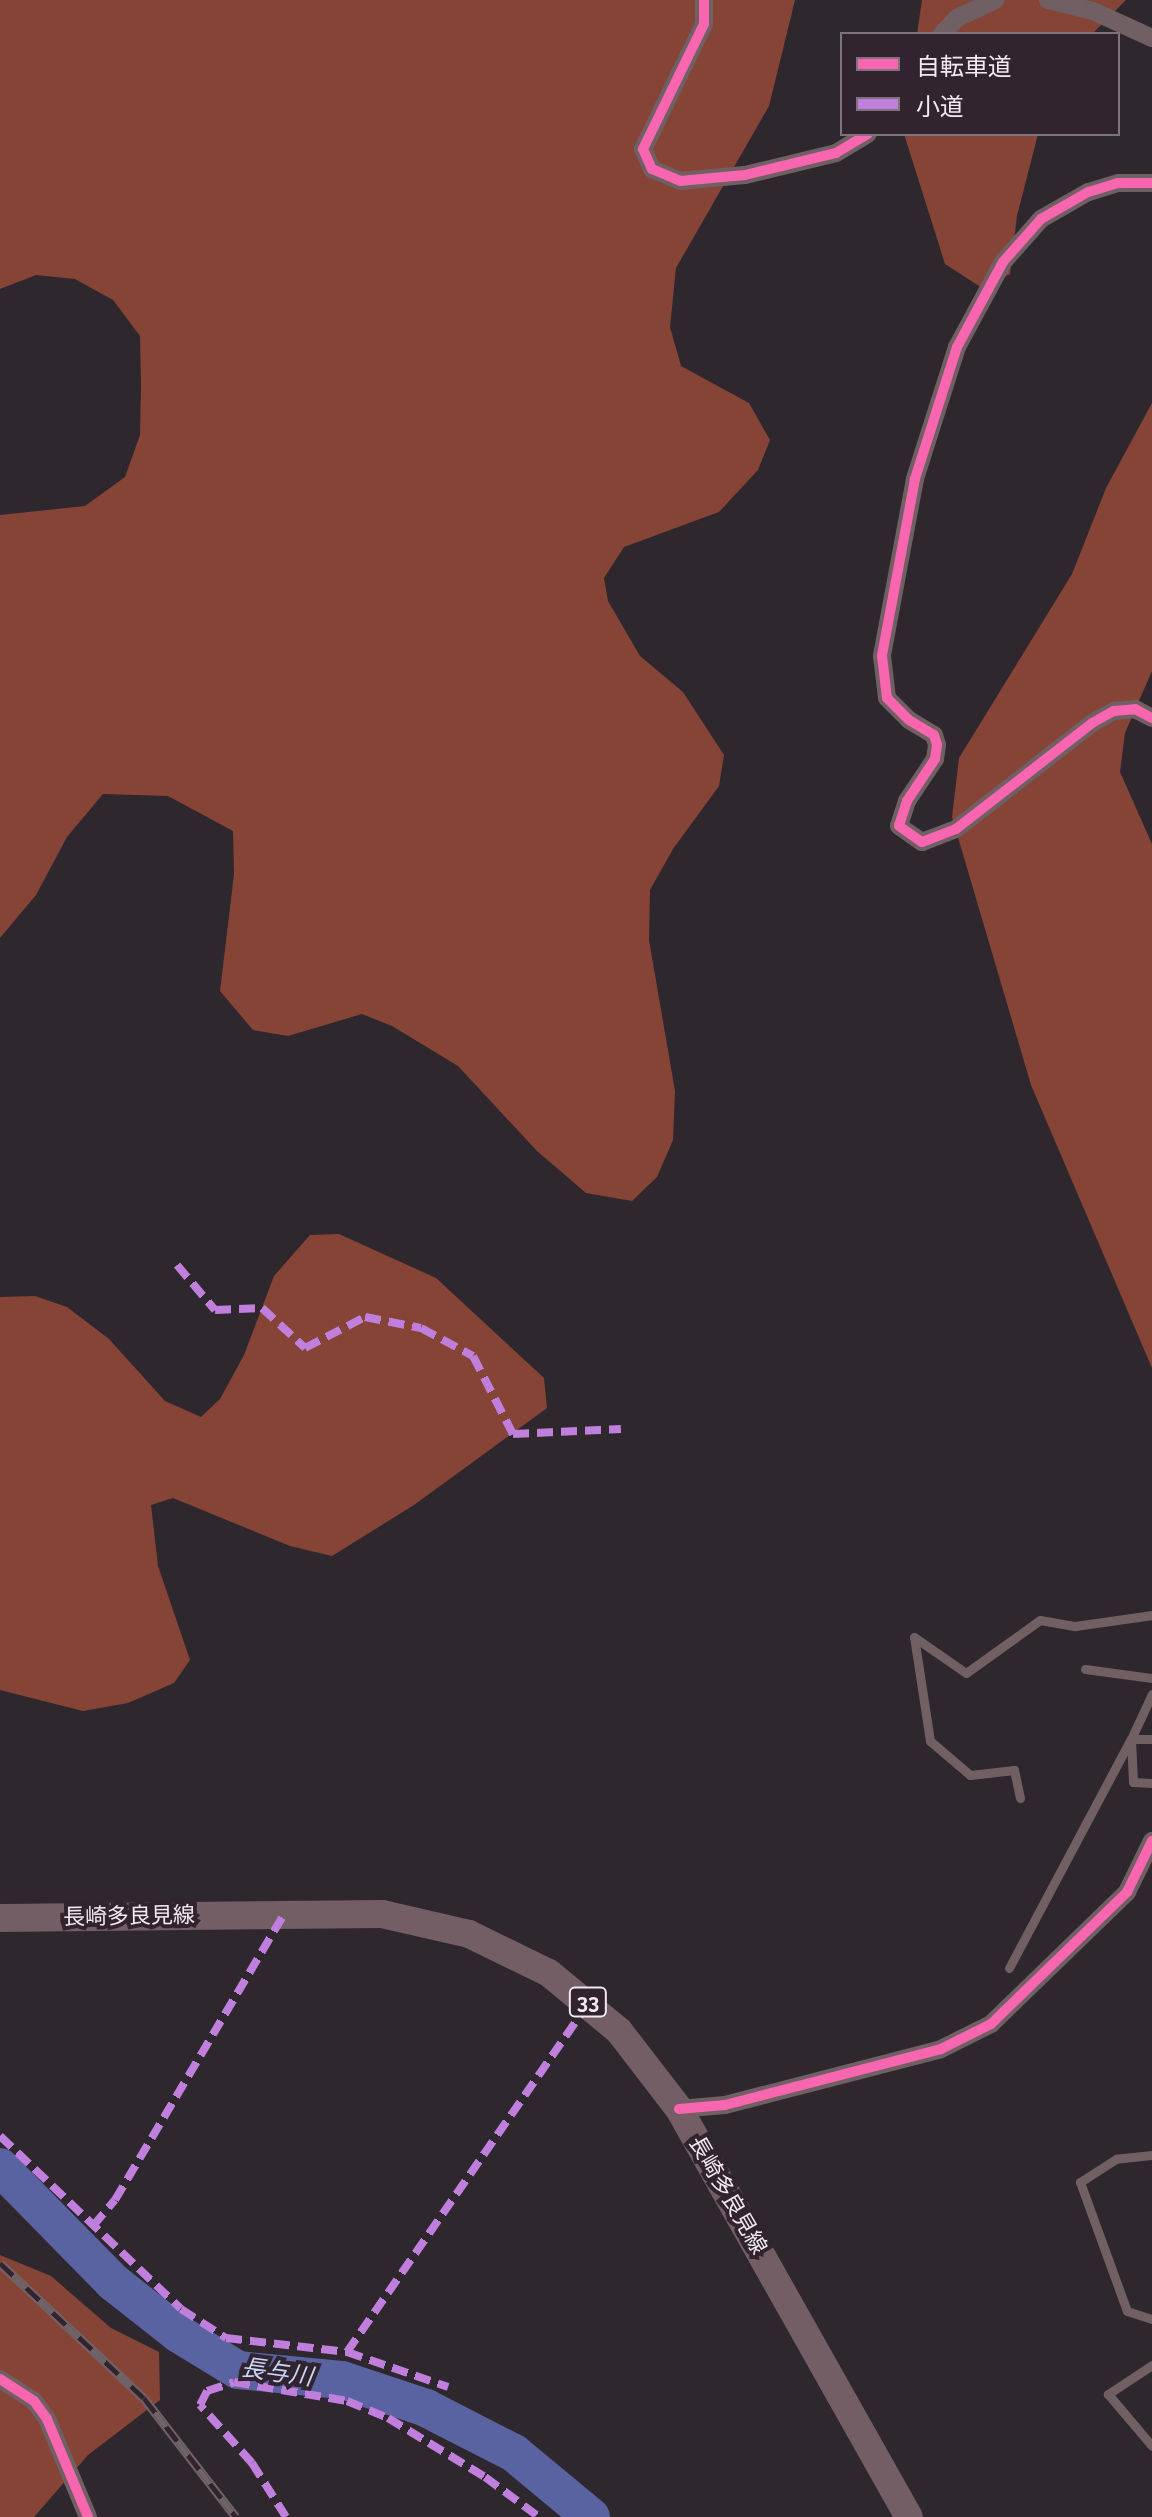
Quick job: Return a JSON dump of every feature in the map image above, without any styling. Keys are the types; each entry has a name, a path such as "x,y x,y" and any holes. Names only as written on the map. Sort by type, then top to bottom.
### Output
{"main road":[{"name":"長崎多良見線","path":"0,1918 382,1914 469,1934 549,1973 589,2003 648,2064 679,2109 909,2517"}],"street":[{"path":"704,0 704,24 643,149 652,169 680,181 745,175 836,153 865,136"},
{"path":"944,32 957,18 995,0"},
{"path":"1048,0 1093,11 1152,38"},
{"path":"1152,183 1118,183 1088,192 1041,219 1003,262 957,347 915,479 882,656 887,698 909,720 934,735 937,745 935,759 907,801 899,826 922,842 956,829 1092,723 1114,711 1135,709 1152,718"},
{"path":"679,2109 725,2105 941,2049 991,2024 1127,1892 1152,1841"},
{"path":"0,2379 34,2401 47,2419 88,2517"}],"lane":[{"path":"1020,1798 1014,1770 970,1775 930,1741 914,1637 966,1673 1040,1620 1075,1626 1152,1615"},
{"path":"1085,1669 1152,1678"},
{"path":"1009,1968 1152,1694"},
{"path":"1131,1739 1152,1739"},
{"path":"1131,1739 1133,1782 1152,1783"},
{"path":"1152,2155 1116,2159 1080,2182 1127,2311 1152,2319"},
{"path":"1152,2365 1108,2394 1152,2446"}],"shaded area":[{"path":"0,0 795,0 769,106 676,268 670,327 681,366 749,403 770,440 758,470 719,512 624,547 604,578 608,601 640,656 683,692 724,755 719,786 673,849 650,890 649,940 675,1091 673,1140 657,1177 632,1201 586,1193 537,1151 458,1066 392,1026 362,1014 288,1036 253,1030 220,991 234,874 233,831 168,796 103,794 67,837 36,895 0,938 0,515 85,506 125,477 140,435 141,386 140,336 113,300 75,279 36,275 0,289"},
{"path":"922,0 1126,0 1094,32 917,32"},
{"path":"905,136 1037,136 1017,216 1010,274 982,288 945,264"},
{"path":"1152,403 1152,671 1125,733 1120,772 1152,844 1152,1368 1031,1085 952,817 959,758 1072,574 1106,488"},
{"path":"339,1234 436,1278 544,1378 547,1408 414,1505 332,1556 290,1546 173,1498 151,1505 158,1566 190,1660 174,1683 128,1703 83,1711 0,1690 0,1297 35,1296 67,1307 109,1339 165,1401 201,1417 220,1399 244,1355 274,1276 310,1235"},
{"path":"0,2255 51,2276 111,2328 159,2352 160,2400 88,2455 34,2517 0,2517"}],"waterway":[{"name":"長与川","path":"0,2167 113,2282 179,2334 238,2370 342,2380 426,2408 514,2453 591,2517"}],"railway":[{"path":"0,2263 144,2398 236,2517"}],"marked path":[{"path":"177,1265 215,1310 262,1308 305,1348 365,1317 421,1328 473,1356 513,1434 621,1429"},
{"path":"93,2226 115,2200 284,1914"},
{"path":"347,2352 589,2003"},
{"path":"0,2136 181,2309 226,2338 347,2352 448,2387"},
{"path":"286,2517 252,2463 200,2405 207,2391 234,2382 347,2401 388,2418 485,2477 539,2517"}],"cycle path":[{"path":"704,0 704,24 643,149 652,169 680,181 745,175 836,153 865,136"},
{"path":"1152,183 1118,183 1088,192 1041,219 1003,262 957,347 915,479 882,656 887,698 909,720 934,735 937,745 935,759 907,801 899,826 922,842 956,829 1092,723 1114,711 1135,709 1152,718"},
{"path":"679,2109 725,2105 941,2049 991,2024 1127,1892 1152,1841"},
{"path":"0,2379 34,2401 47,2419 88,2517"}]}
